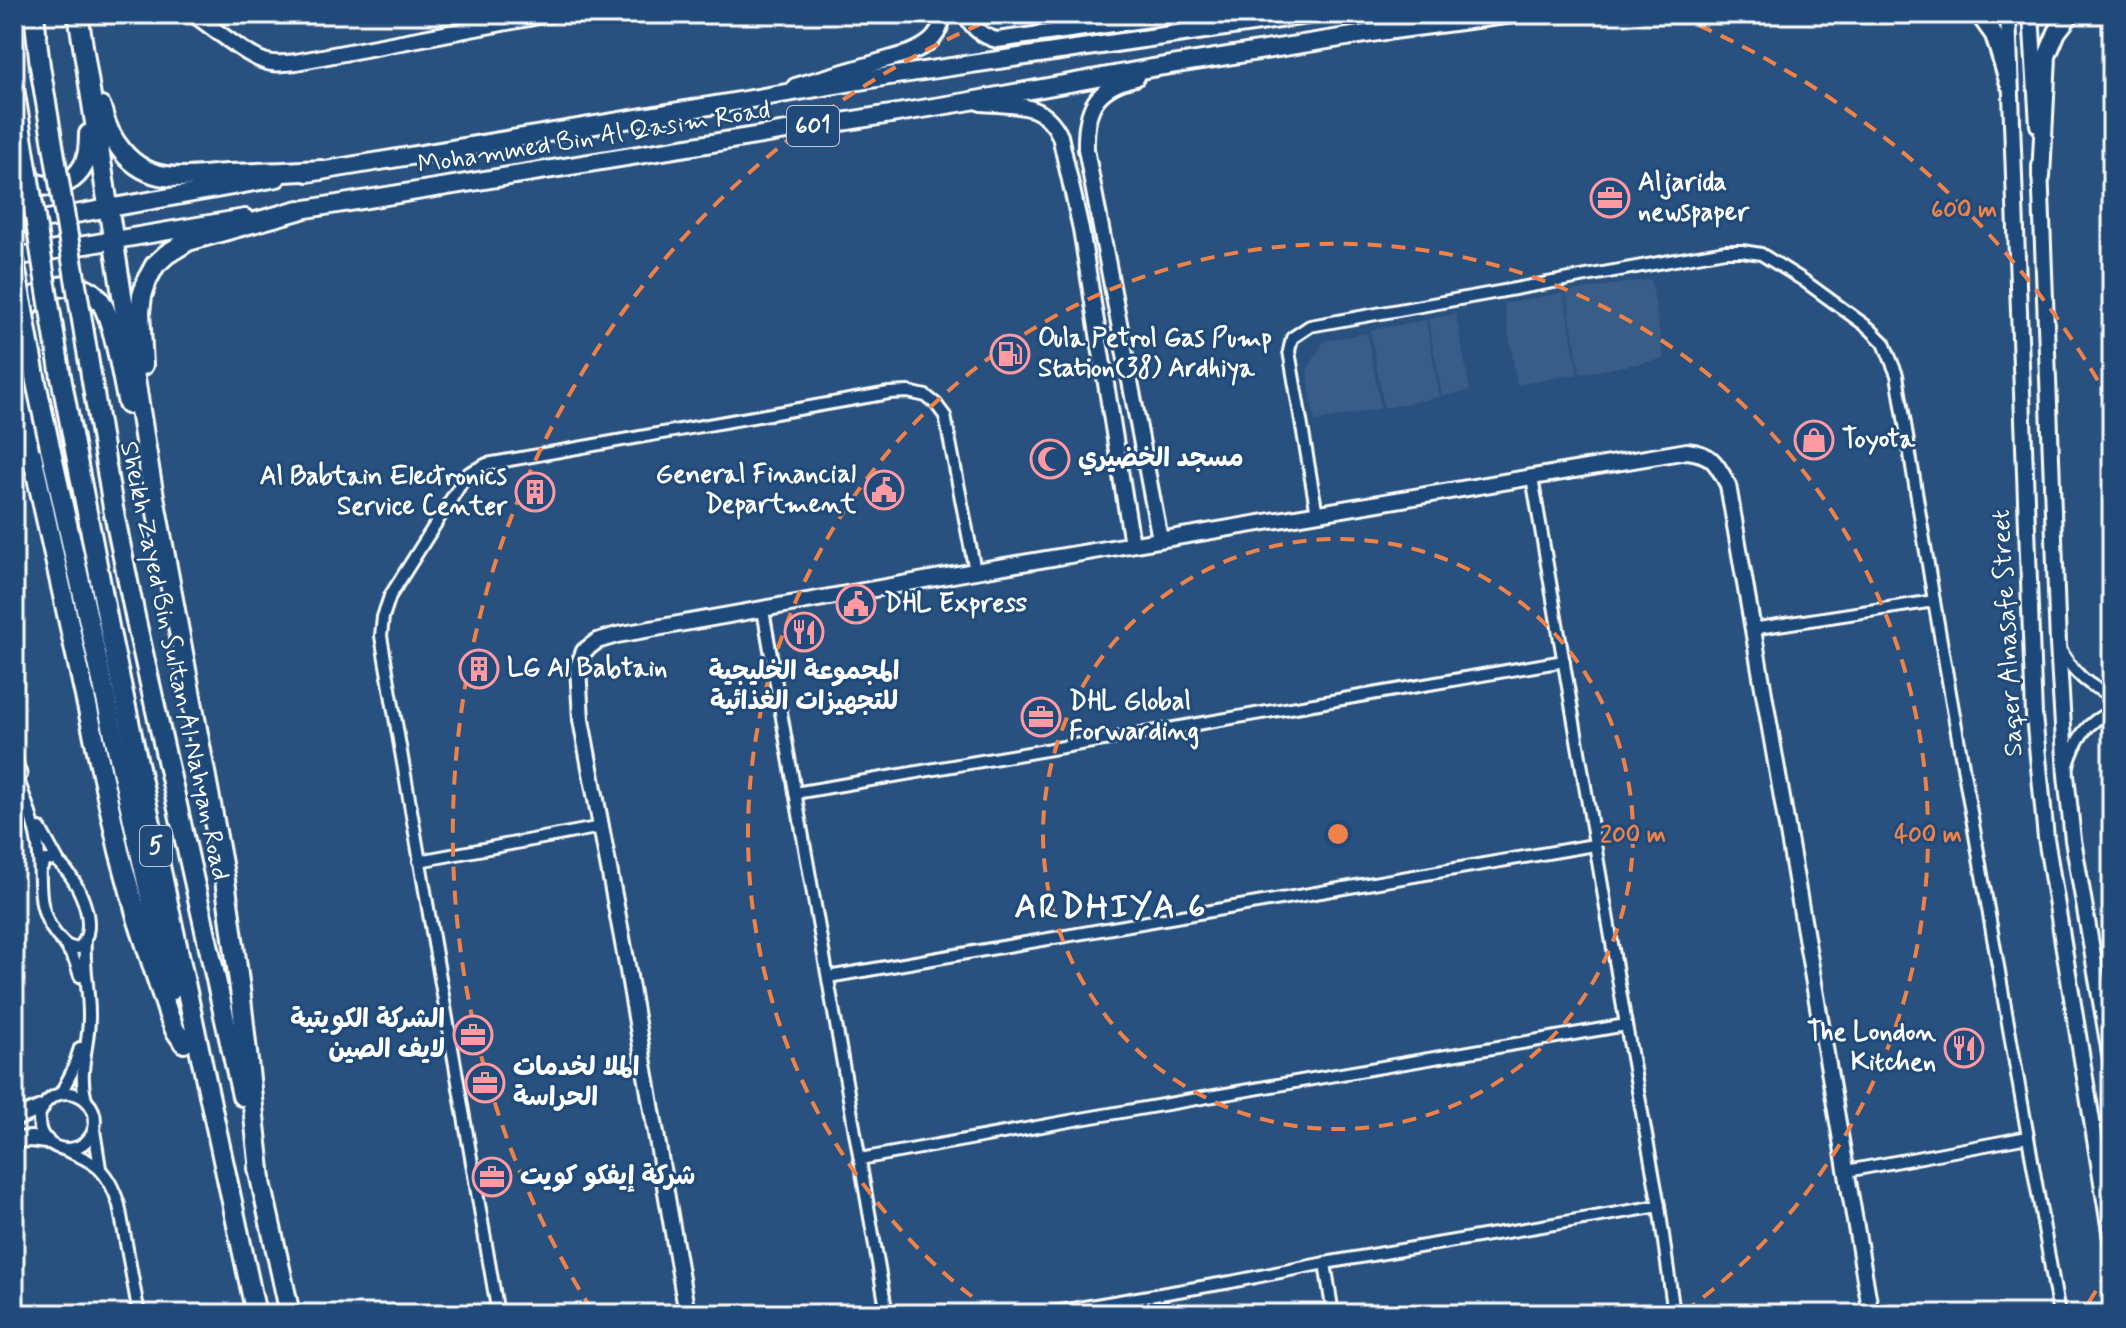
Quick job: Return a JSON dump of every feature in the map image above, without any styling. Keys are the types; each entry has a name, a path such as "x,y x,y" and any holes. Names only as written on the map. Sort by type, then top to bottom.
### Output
{"highway":[{"name":"Sheikh Zayed Bin Sultan Al Nahyan Road","path":"34,14 113,508 290,1314"},
{"path":"81,14 88,86 151,480 225,880 261,1179"},
{"path":"81,14 107,129 122,152 142,169 166,177 321,170"},
{"path":"14,166 32,183 49,187 76,176 85,164 89,143 88,86"},
{"name":"Sheikh Zayed Bin Sultan Al Nahyan Road","path":"14,88 61,377 111,637 256,1314"},
{"path":"151,480 140,312 142,296 151,273 167,254 188,241 299,210"},
{"path":"14,258 33,369 153,913 184,1043 207,1089"},
{"path":"15,360 18,332 30,301 42,291 56,286 79,285 92,291 102,304 109,322 130,412 151,480"},
{"path":"14,353 29,441"},
{"path":"14,384 124,875 169,1016 184,1043"}],"main road":[{"name":"Mohammed Bin Al Qasim Road","path":"14,225 321,170 889,76 1314,14"},
{"name":"Mohammed Bin Al Qasim Road","path":"14,258 112,239 965,102 1152,68 1513,14"},
{"path":"1979,14 1994,35 2009,84"},
{"path":"2041,177 2047,56 2057,32 2071,14"}],"street":[{"path":"193,14 253,56 280,64 519,17 550,14"},
{"path":"761,97 924,47 940,31 943,14"},
{"path":"965,14 979,32 997,40 1164,17 1264,20"},
{"name":"Saqer Alnasafe Street","path":"2008,14 2035,729 2046,838 2112,1244"},
{"name":"Saqer Alnasafe Street","path":"2031,14 2041,177 2058,644 2066,775 2073,840 2112,1065"},
{"path":"1160,539 1086,149 1091,106 1106,90 1124,80 1378,32"},
{"path":"965,102 1025,106 1048,117 1054,125 1065,157 1081,229 1132,544"},
{"path":"1065,157 1068,144 1074,141 1081,142 1086,149"},
{"path":"1317,514 1289,351 1292,338 1310,326 1725,251 1742,251 1761,254 1803,280 1869,328 1884,343 1897,375 2059,1314"},
{"path":"498,1314 382,646 385,606 462,482 477,468 487,464 760,414 908,392 926,396 945,416 975,571"},
{"path":"687,1314 580,707 578,666 584,651 597,641 617,635 1160,539 1687,451 1705,453 1716,463 1728,485 1871,1314"},
{"path":"1532,477 1659,1206 1674,1314"},
{"path":"1752,629 1934,601"},
{"path":"763,610 887,1314"},
{"path":"2058,644 2076,673 2096,689 2112,695"},
{"path":"795,793 1564,661"},
{"path":"2066,775 2077,738 2093,722 2112,711"},
{"path":"14,754 40,829 58,861 71,875 84,901 87,920 84,967 89,1026 82,1077 86,1100 94,1113 100,1168"},
{"path":"14,769 35,831 42,907 49,924 79,969 84,1011 80,1049 61,1093"},
{"path":"419,861 601,827"},
{"path":"828,977 1594,845"},
{"path":"40,870 46,860 58,861"},
{"path":"66,946 78,948 85,939"},
{"path":"860,1159 1626,1025"},
{"path":"46,1141 39,1125 41,1108 46,1101 61,1093 70,1093 86,1100"},
{"path":"14,1119 41,1108"},
{"path":"63,1149 85,1143 94,1129"},
{"path":"1847,1171 2028,1137"},
{"path":"14,1140 46,1141 82,1157 100,1168 109,1179 119,1205 139,1314"},
{"path":"1043,1314 1659,1206"},
{"path":"1325,1263 1333,1314"}],"shaded area":[{"path":"1651,279 1664,359 1580,374 1566,292"},
{"path":"1564,293 1578,374 1517,385 1504,303"},
{"path":"1456,314 1470,391 1442,396 1428,319"},
{"path":"1426,320 1440,397 1384,408 1370,330"},
{"path":"1367,333 1381,408 1315,422 1307,371 1324,341"}],"place":[{"name":"Aljarida newspaper","path":"1610,198"},
{"name":"Oula Petrol Gas Pump Station(38) Ardhiya","path":"1010,354"},
{"name":"Toyota","path":"1814,440"},
{"name":"مسجد الخضيري","path":"1050,459"},
{"name":"General Financial Department","path":"884,490"},
{"name":"Al Babtain Electronics Service Center","path":"535,492"},
{"name":"DHL Express","path":"856,604"},
{"name":"المجموعة الخليجية للتجهيزات الغذائية","path":"804,632"},
{"name":"LG Al Babtain","path":"479,669"},
{"name":"DHL Global Forwarding","path":"1041,717"},
{"name":"الشركة الكويتية لايف الصين","path":"473,1035"},
{"name":"The London Kitchen","path":"1964,1048"},
{"name":"الملا لخدمات الحراسة","path":"485,1083"},
{"name":"شركة إيفكو كويت","path":"492,1177"}],"district":[{"name":"ARDHIYA 6","path":"1111,907"}]}
